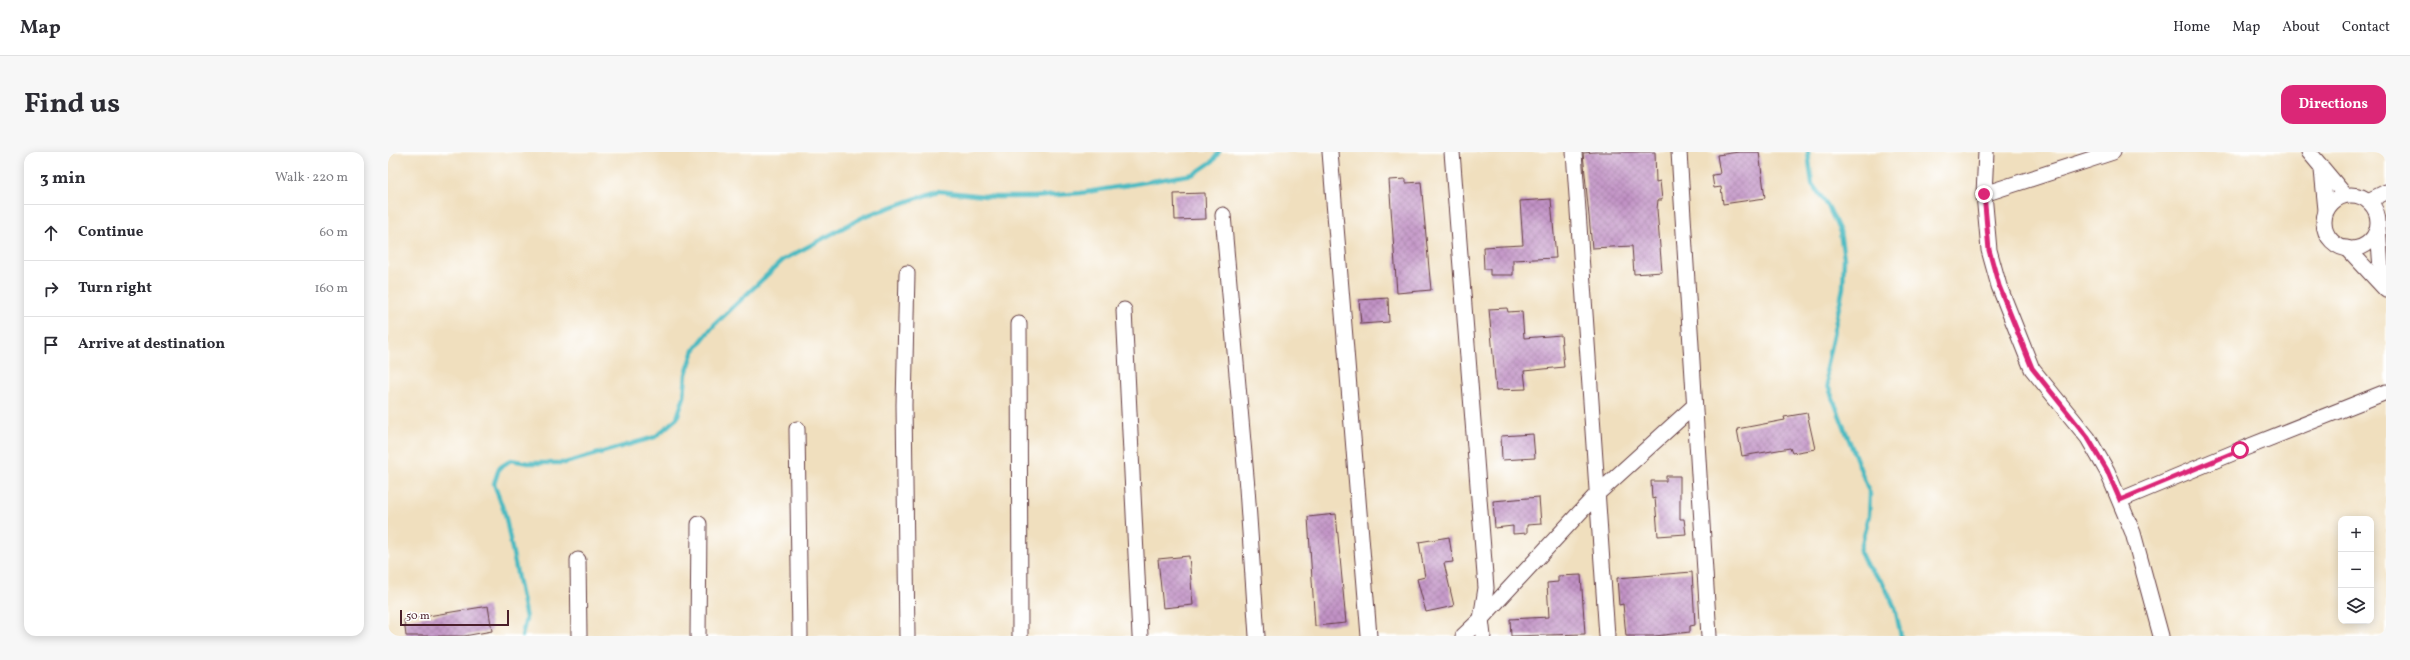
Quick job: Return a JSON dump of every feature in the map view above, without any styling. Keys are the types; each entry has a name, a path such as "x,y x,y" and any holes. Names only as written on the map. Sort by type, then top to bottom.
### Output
{"street":[{"path":"1330,152 1369,636"},
{"path":"1452,152 1486,588 1481,620 1483,636"},
{"path":"1574,152 1596,494 1607,636"},
{"path":"1679,152 1709,636"},
{"path":"1986,152 1984,194 1989,250 1999,286 2032,368 2088,438 2107,470 2133,534 2161,636"},
{"path":"1984,194 2113,152"},
{"path":"2309,152 2322,170 2345,195"},
{"path":"2322,170 2326,210 2324,227 2327,234 2332,241 2346,248 2384,287"},
{"path":"2368,201 2386,192"},
{"path":"2326,210 2330,204 2345,195 2361,197 2373,206 2380,220 2384,287"},
{"path":"1223,215 1247,488 1257,636"},
{"path":"2346,248 2363,246 2375,235 2380,220"},
{"path":"907,273 904,405 907,636"},
{"path":"1124,310 1140,636"},
{"path":"1019,324 1020,636"},
{"path":"2120,500 2386,392"},
{"path":"1463,636 1481,620 1596,494 1694,406"},
{"path":"797,429 800,636"},
{"path":"698,636 699,524"},
{"path":"578,560 579,636"}],"building":[{"path":"1655,152 1656,182 1660,181 1662,200 1658,200 1657,209 1662,272 1634,274 1632,246 1592,248 1583,153"},
{"path":"1739,152 1759,152 1765,198 1723,204 1721,187 1714,188 1712,175 1720,174 1717,155"},
{"path":"1406,179 1406,183 1421,182 1431,290 1397,293 1389,180"},
{"path":"1205,193 1206,219 1175,220 1174,194"},
{"path":"1551,199 1556,258 1513,260 1513,275 1490,275 1490,269 1484,269 1483,247 1523,245 1520,201"},
{"path":"1388,298 1389,322 1361,324 1359,300"},
{"path":"1507,308 1508,312 1522,311 1524,338 1561,335 1564,367 1524,371 1526,389 1496,390 1489,309"},
{"path":"1807,413 1815,449 1792,453 1790,448 1742,456 1737,429 1785,420 1784,417"},
{"path":"1533,434 1535,458 1502,460 1501,436"},
{"path":"1666,476 1680,476 1680,519 1684,519 1686,534 1658,536 1655,498 1652,499 1651,481 1666,481"},
{"path":"1539,497 1541,524 1527,525 1527,533 1513,534 1513,526 1495,528 1493,501"},
{"path":"1336,514 1346,623 1315,626 1308,517"},
{"path":"1449,537 1453,562 1444,563 1454,606 1426,612 1417,579 1425,577 1419,542"},
{"path":"1189,556 1193,605 1163,608 1158,559"},
{"path":"1692,572 1695,625 1690,626 1690,632 1655,636 1626,636 1623,604 1619,605 1617,578"},
{"path":"1581,575 1585,634 1511,636 1510,619 1549,617 1547,583 1558,582 1558,576"},
{"path":"488,606 492,631 464,636 406,636 404,620"}],"waterway":[{"path":"522,636 526,618 505,514 494,484 499,468 511,460 528,463 565,463 655,437 677,418 684,397 686,374 694,350 714,325 783,260 865,216 938,191 994,197 1035,197 1081,193 1194,174 1213,161 1219,152"},
{"path":"1808,152 1812,184 1828,206 1840,232 1844,258 1843,288 1826,368 1828,386 1870,494 1869,516 1860,552 1866,564 1883,583 1895,608 1901,636"}],"route":[{"path":"1984,194 1989,250 1999,286 2032,368 2088,438 2107,470 2120,500 2240,450"}]}
